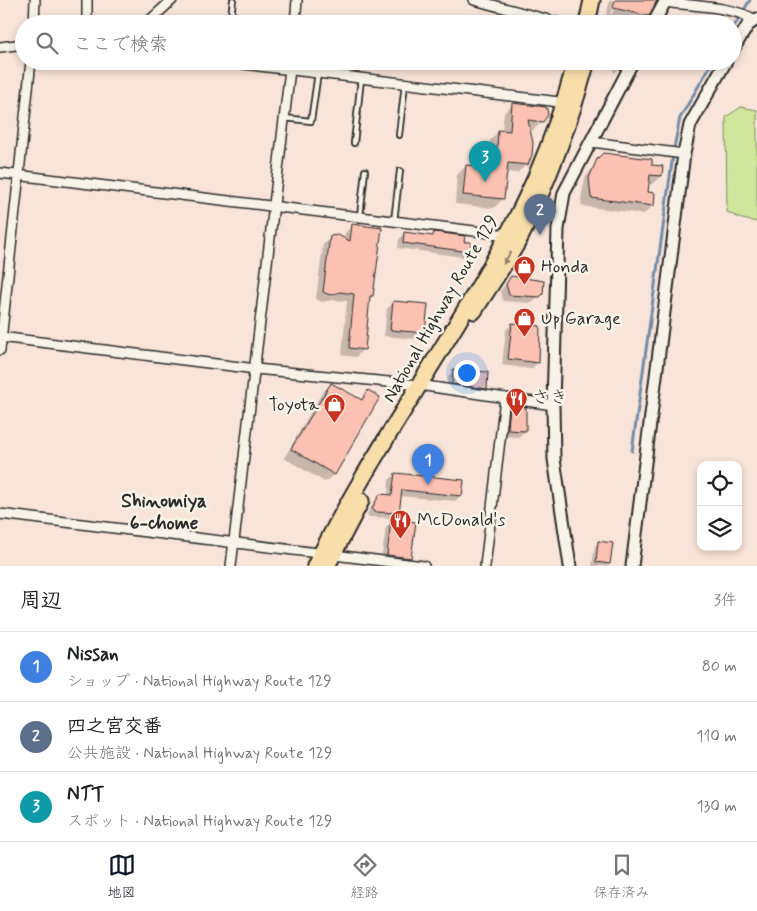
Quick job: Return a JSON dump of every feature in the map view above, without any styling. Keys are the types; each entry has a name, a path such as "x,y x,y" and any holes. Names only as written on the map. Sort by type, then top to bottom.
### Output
{"highway":[{"path":"589,15 592,0"},
{"path":"599,15 603,0"},
{"name":"National Highway Route 129","path":"570,104 575,70"},
{"name":"National Highway Route 129","path":"424,386 520,238 583,70"},
{"name":"National Highway Route 129","path":"323,560 362,499 507,235 540,182"}],"street":[{"path":"34,0 34,15"},
{"path":"87,0 87,15"},
{"path":"156,15 172,0"},
{"path":"296,15 297,0"},
{"path":"474,0 530,15"},
{"path":"658,15 665,1 734,12 753,18 742,35"},
{"path":"0,47 15,45"},
{"path":"0,350 30,70"},
{"path":"231,566 290,70"},
{"path":"306,70 361,79 570,104"},
{"path":"570,566 554,458 555,255 564,192 629,70"},
{"path":"632,566 684,154 690,125 721,70"},
{"path":"592,142 684,154"},
{"path":"0,173 507,235"},
{"path":"540,182 564,192"},
{"path":"1,337 256,369 424,386 553,405"},
{"path":"485,566 505,398"},
{"path":"0,514 234,544 323,560 424,566"}],"lane":[{"path":"231,15 233,0"},
{"path":"284,118 311,121 318,73"},
{"path":"354,143 361,79"},
{"path":"399,135 405,84"},
{"path":"360,216 366,171"},
{"path":"394,221 400,171"}],"green space":[{"path":"741,107 757,110 757,222 742,219 727,212 726,117"}],"building":[{"path":"615,0 657,0 650,15 613,8"},
{"path":"512,103 546,107 547,109 548,115 543,122 528,120 533,143 532,155 528,165 508,163 504,199 463,195 466,165 496,168 498,130 510,131"},
{"path":"603,153 652,159 652,165 663,166 662,176 650,175 648,192 655,193 654,206 591,198 589,178 597,159"},
{"path":"352,224 382,228 373,296 370,296 365,350 349,348 354,294 340,292 330,295 323,292 330,236 338,235 350,241"},
{"path":"404,232 433,236 434,232 465,236 464,242 471,242 470,252 403,243"},
{"path":"511,276 544,281 543,294 540,297 509,295 506,284"},
{"path":"393,301 428,304 425,333 390,330"},
{"name":"Up Garage","path":"512,323 540,326 539,363 508,359"},
{"path":"453,369 488,372 487,389 452,384"},
{"name":"Toyota","path":"331,383 362,400 368,390 380,397 335,475 291,449"},
{"path":"510,406 526,407 526,431 508,430"},
{"path":"395,473 464,480 462,496 402,490 399,513 375,512 372,508 380,494 392,495"},
{"name":"McDonald's","path":"391,519 416,522 411,558 387,555"},
{"path":"598,541 613,543 610,564 596,562"}],"waterway":[{"path":"741,15 750,0"},
{"path":"674,148 680,118 708,70"},
{"path":"632,451 673,155"}],"place":[{"name":"NTT","path":"485,182"},
{"name":"四之宮交番","path":"540,235"},
{"name":"Honda","path":"525,286"},
{"name":"Up Garage","path":"525,338"},
{"name":"さき","path":"516,417"},
{"name":"Toyota","path":"335,424"},
{"name":"Nissan","path":"428,485"},
{"name":"McDonald's","path":"401,539"}],"district":[{"name":"Shinomiya 6-chome","path":"164,512"}]}
